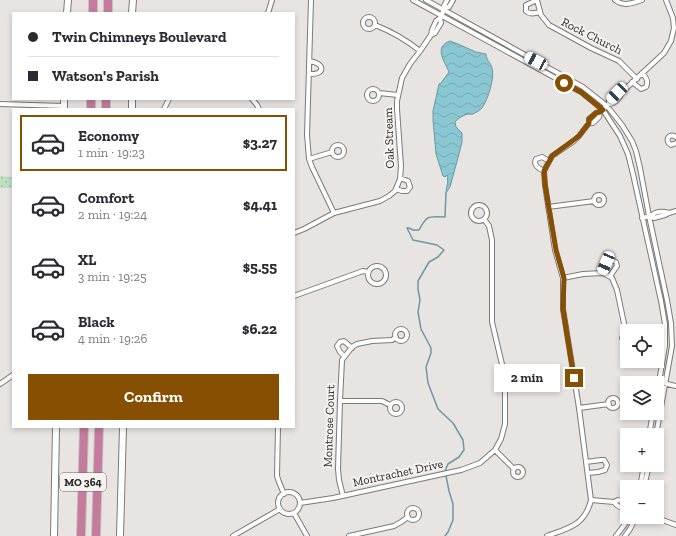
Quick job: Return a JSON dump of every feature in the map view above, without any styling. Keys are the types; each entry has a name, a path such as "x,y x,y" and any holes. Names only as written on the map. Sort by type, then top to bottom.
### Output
{"highway":[{"path":"93,0 93,12"},
{"path":"108,0 108,12"},
{"name":"MO 364","path":"81,536 84,428"},
{"name":"MO 364","path":"96,536 99,428"}],"street":[{"path":"67,12 68,0"},
{"path":"132,0 132,12"},
{"path":"268,12 272,0"},
{"path":"311,0 307,135 309,159 334,212"},
{"path":"413,0 441,17 581,92 601,111 620,136 628,154 665,324 665,346 660,376"},
{"path":"426,0 445,9 584,87 608,105 632,141 640,168 671,323 672,346 657,428"},
{"path":"445,9 444,6 447,0"},
{"path":"445,9 449,7 453,0"},
{"path":"615,0 623,4 627,4 642,0"},
{"path":"547,536 580,522 587,512 591,500 579,408 563,309 564,278 556,250 548,207 544,171 549,161 556,154 579,136 589,123 589,119 608,105 609,101 617,93 622,92 664,53 671,41 674,28 673,18 666,0"},
{"name":"Oak Stream","path":"295,233 334,212 380,201 395,191 400,178 397,109 398,95 402,78 431,35 435,33 441,23 441,17 445,9"},
{"name":"Rock Church","path":"540,12 549,25 590,48 619,61 636,78"},
{"path":"375,25 406,40 420,52"},
{"path":"309,61 320,64 321,68 319,73 309,74"},
{"path":"632,82 641,89 646,87 648,83 646,77 642,73"},
{"path":"378,93 398,95"},
{"path":"0,104 64,107"},
{"path":"676,136 670,135 667,140 671,145 676,143"},
{"path":"309,159 332,152"},
{"path":"544,171 536,165 536,159 542,157 549,161"},
{"name":"Oak Stream","path":"396,189 407,191 410,187 408,181 400,178"},
{"path":"548,207 594,201"},
{"name":"Montrachet Drive","path":"478,205 485,207 487,210 487,215 484,219 477,221 472,217 471,212 473,207 478,205"},
{"path":"642,218 650,216 654,213 664,211 669,213 676,211"},
{"name":"Montrachet Drive","path":"300,503 342,496 470,467 480,463 495,450 501,439 505,424 505,377 492,322 492,240 489,226 484,219"},
{"path":"602,273 608,261 612,260 616,262 617,266 610,276"},
{"path":"380,266 385,270 386,276 381,283 375,284 368,278 368,272 371,267 380,266"},
{"path":"295,296 363,271 368,272"},
{"path":"564,278 583,274 602,273 610,276 615,283 625,324"},
{"name":"Montrose Court","path":"342,496 338,469 342,360 344,356 357,344 372,341 392,340 396,337"},
{"name":"Montrose Court","path":"344,356 338,348 340,342 344,341 352,348"},
{"path":"0,384 12,376"},
{"path":"666,383 676,386"},
{"path":"340,401 382,401 390,405"},
{"path":"579,408 608,404"},
{"path":"54,536 56,428"},
{"path":"120,536 123,428"},
{"path":"278,428 278,476 284,494"},
{"path":"495,450 514,469"},
{"path":"586,462 604,460 607,466 605,470 588,473"},
{"path":"290,493 294,494 298,498 300,503 299,508 294,513 286,514 280,509 279,500 284,494 290,493"},
{"path":"591,500 614,502 620,501"},
{"path":"614,502 620,506"},
{"path":"232,536 280,509"},
{"path":"294,513 307,536"},
{"path":"349,536 394,526 408,517"},
{"path":"664,521 676,525"},
{"path":"616,536 625,524"},
{"path":"625,536 632,524"}],"green space":[{"path":"0,176 12,177 12,188 0,188"}],"water":[{"path":"450,41 476,52 486,54 493,72 493,77 487,100 482,108 474,114 463,116 455,122 456,127 462,133 462,142 450,187 446,193 448,178 447,175 445,177 443,176 436,154 433,111 439,84 449,72 441,51 442,47"}],"waterway":[{"path":"445,536 453,520 453,504 445,471 448,464 459,457 464,450 463,440 453,423 438,409 428,383 426,367 431,353 431,348 421,329 418,312 420,300 418,281 429,262 438,257 444,250 437,245 413,240 407,228 419,230 424,221 427,219 445,217 446,193"}],"route":[{"path":"564,83 581,92 603,110 596,113 589,119 589,123 574,141 552,156 544,171 556,250 564,278 563,309 574,378"}]}
